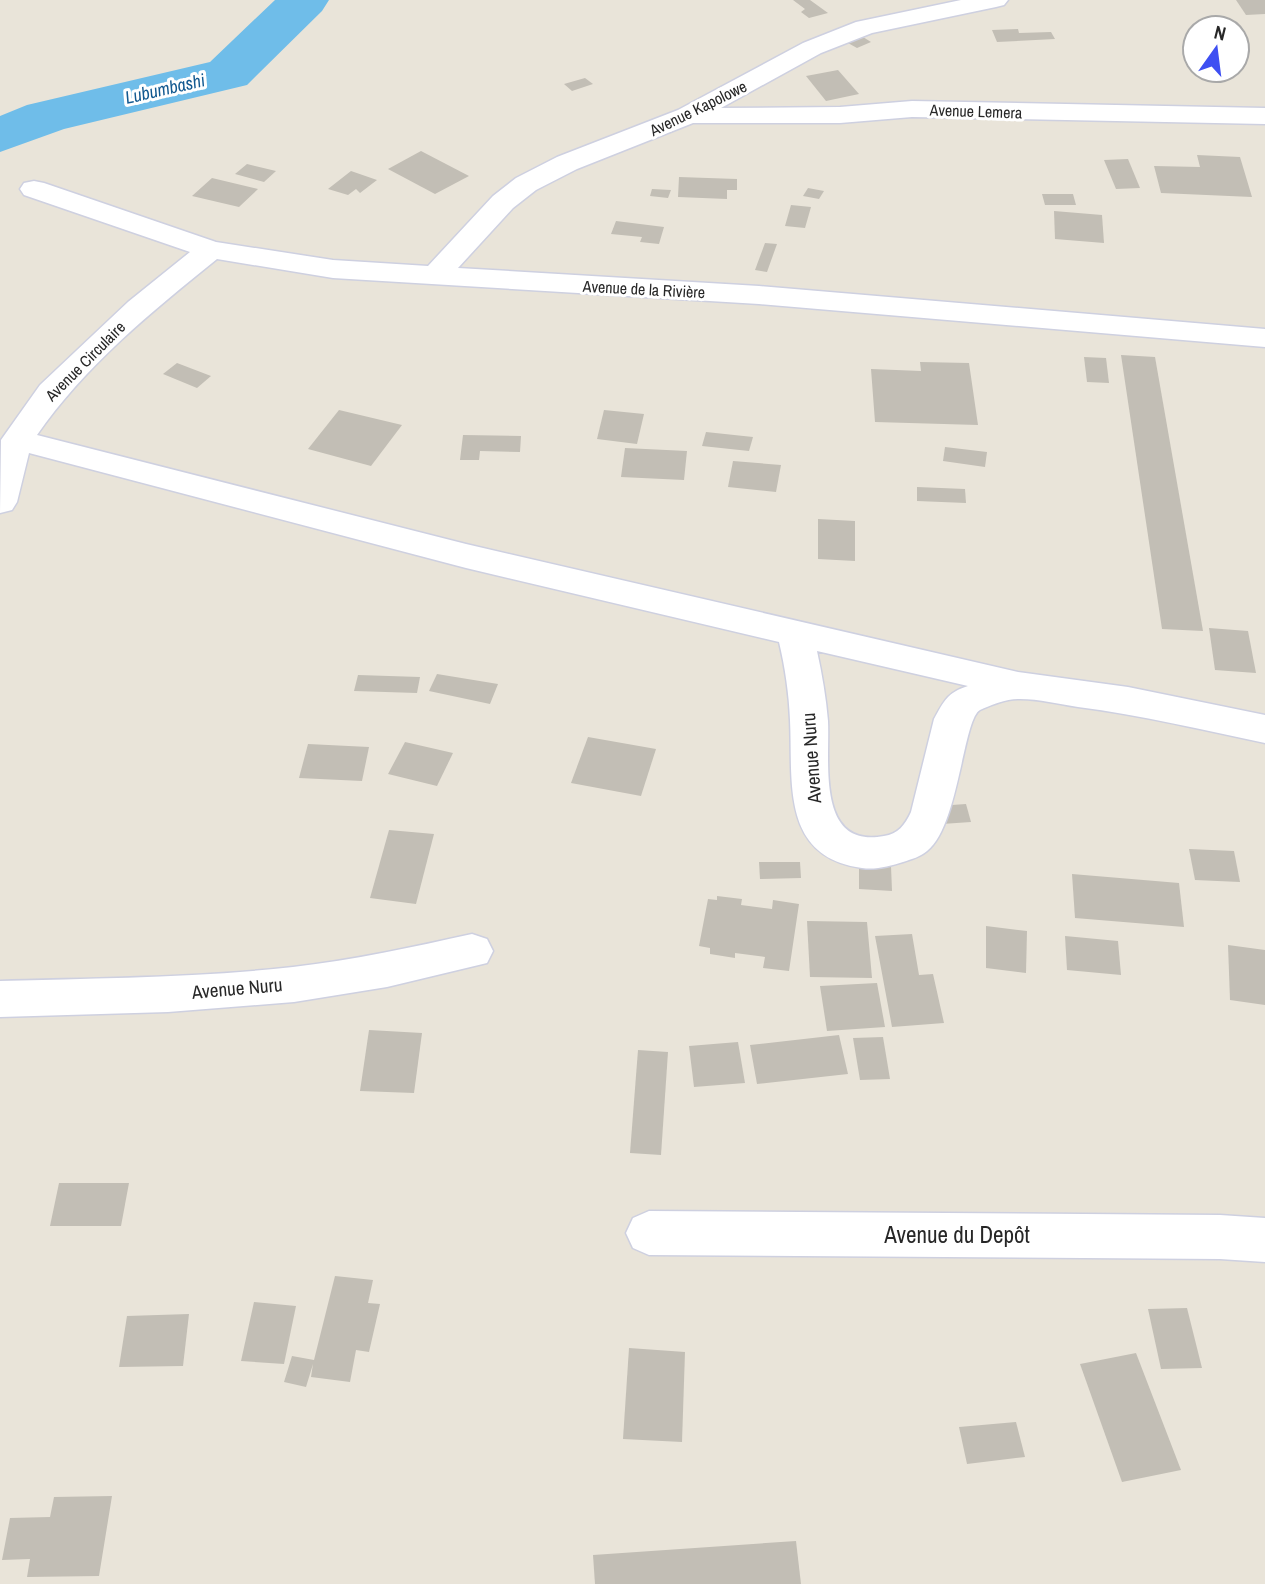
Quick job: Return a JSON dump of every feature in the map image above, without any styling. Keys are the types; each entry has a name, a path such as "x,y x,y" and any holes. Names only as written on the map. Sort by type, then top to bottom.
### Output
{"street":[{"name":"Avenue Kapolowe","path":"434,277 503,202 526,184 567,163 687,117 812,48 865,27 996,0"},
{"name":"Avenue Lemera","path":"687,117 840,115 912,109 1265,116"},
{"name":"Avenue de la Rivière","path":"34,188 211,250 333,269 759,295 1265,338"},
{"name":"Avenue Circulaire","path":"0,502 17,440 51,392 93,348 138,308 211,250"},
{"path":"17,440 466,556 1018,685"},
{"name":"Avenue Nuru","path":"794,632 809,717 813,805 819,823 830,841 853,852 882,853 902,847 916,838 929,813 953,719 960,705 979,694 1018,685 1128,700 1265,729"},
{"name":"Avenue Nuru","path":"0,999 174,994 259,987 336,979 472,951"},
{"name":"Avenue du Depôt","path":"649,1233 1207,1236 1265,1240"}],"building":[{"path":"793,0 810,0 828,13 809,18 801,12 805,9"},
{"path":"1236,0 1265,0 1265,14 1245,14"},
{"path":"1018,29 1019,33 1051,32 1055,39 997,42 992,30"},
{"path":"863,37 871,42 857,48 848,43"},
{"path":"838,70 859,94 826,101 806,76"},
{"path":"585,78 593,84 572,91 564,84"},
{"path":"421,151 469,176 435,194 388,169"},
{"path":"1197,155 1240,157 1252,197 1161,193 1154,166 1200,167"},
{"path":"1128,159 1140,188 1116,189 1104,160"},
{"path":"247,164 276,171 264,182 235,174"},
{"path":"351,171 377,180 360,193 356,189 348,195 328,189"},
{"path":"679,177 737,179 737,190 727,190 727,199 678,197"},
{"path":"212,178 258,189 239,207 192,196"},
{"path":"808,188 824,191 819,199 803,196"},
{"path":"652,189 671,190 668,198 650,196"},
{"path":"1042,194 1073,194 1076,205 1045,205"},
{"path":"791,205 811,207 805,228 785,226"},
{"path":"1054,211 1102,215 1104,243 1055,239"},
{"path":"616,221 664,227 659,244 640,242 642,237 611,234"},
{"path":"765,243 777,244 767,272 755,270"},
{"path":"1121,355 1155,357 1203,631 1162,629"},
{"path":"1084,357 1106,358 1109,383 1087,382"},
{"path":"920,362 969,363 978,425 875,422 871,369 921,371"},
{"path":"177,363 211,376 197,388 163,374"},
{"path":"339,410 402,425 371,466 308,449"},
{"path":"604,410 644,414 637,444 597,439"},
{"path":"706,432 753,437 749,451 702,446"},
{"path":"463,435 521,436 520,452 480,451 479,460 460,460"},
{"path":"945,447 987,452 985,467 943,461"},
{"path":"625,448 687,451 684,480 621,477"},
{"path":"733,461 781,465 776,492 728,487"},
{"path":"917,487 965,489 966,503 917,501"},
{"path":"818,519 855,521 855,561 818,559"},
{"path":"1209,628 1248,631 1256,673 1215,670"},
{"path":"437,674 498,684 490,704 429,691"},
{"path":"358,675 420,677 417,693 354,691"},
{"path":"588,737 656,749 641,796 571,783"},
{"path":"405,742 453,753 437,786 388,774"},
{"path":"308,744 369,747 362,781 299,778"},
{"path":"966,804 971,822 942,824 938,806"},
{"path":"389,830 434,834 416,904 370,898"},
{"path":"1189,849 1234,851 1240,882 1195,880"},
{"path":"759,862 800,862 801,878 760,879"},
{"path":"859,864 891,866 892,891 859,889"},
{"path":"1072,874 1179,883 1184,927 1075,918"},
{"path":"717,896 742,899 741,905 772,909 773,900 799,904 789,971 763,968 765,957 735,953 735,958 710,954 710,948 699,946 708,899 717,900"},
{"path":"807,921 867,922 872,978 810,977"},
{"path":"986,926 1027,931 1026,973 986,968"},
{"path":"912,934 919,975 933,974 944,1023 892,1027 875,936"},
{"path":"1065,936 1118,941 1121,975 1067,970"},
{"path":"1228,945 1265,950 1265,1005 1230,1000"},
{"path":"877,983 885,1027 827,1031 820,986"},
{"path":"369,1030 422,1033 414,1093 360,1091"},
{"path":"839,1035 848,1074 757,1084 750,1045"},
{"path":"883,1037 890,1079 860,1080 853,1038"},
{"path":"738,1042 745,1083 694,1087 689,1046"},
{"path":"638,1050 668,1052 661,1155 630,1153"},
{"path":"59,1183 129,1183 121,1226 50,1226"},
{"path":"335,1276 373,1280 368,1303 380,1304 369,1352 356,1350 350,1382 311,1377 313,1364 306,1387 284,1382 292,1356 314,1360"},
{"path":"254,1302 296,1306 284,1364 241,1361"},
{"path":"1187,1308 1202,1368 1161,1369 1148,1309"},
{"path":"189,1314 183,1366 119,1367 127,1316"},
{"path":"629,1348 685,1352 682,1442 623,1439"},
{"path":"1136,1353 1181,1470 1122,1482 1080,1364"},
{"path":"1016,1422 1025,1457 967,1464 959,1427"},
{"path":"112,1496 99,1576 27,1577 30,1559 2,1560 10,1518 50,1517 54,1497"},
{"path":"796,1541 801,1584 595,1584 593,1555"}],"waterway":[{"name":"Lubumbashi","path":"0,135 46,117 228,74 304,0"}]}
